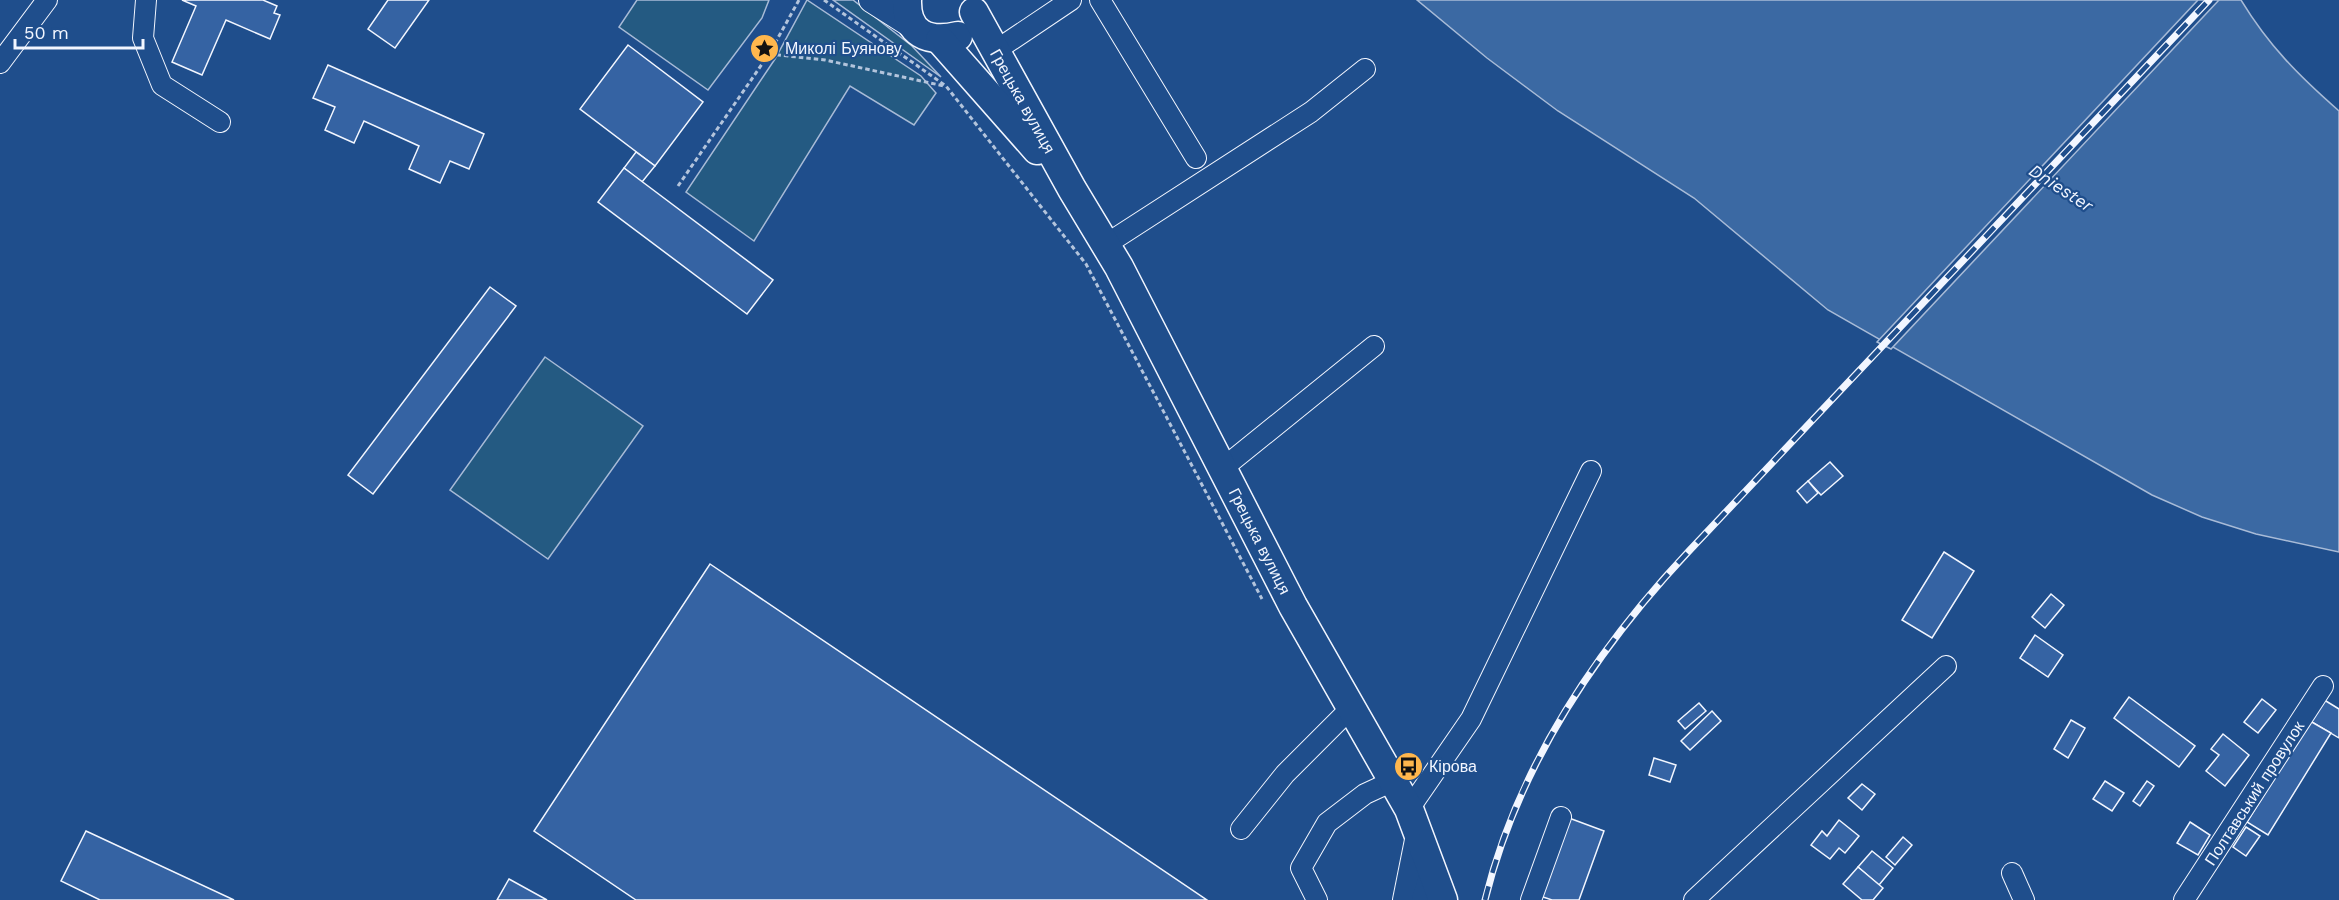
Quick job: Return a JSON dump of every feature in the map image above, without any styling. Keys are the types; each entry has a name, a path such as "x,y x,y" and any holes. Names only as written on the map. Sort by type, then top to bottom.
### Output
{"highway":[{"path":"910,13 926,37 940,40 958,36 968,27 974,6"},
{"name":"Грецька вулиця","path":"974,6 995,51 1105,245 1293,606 1393,781 1413,822 1434,892"},
{"name":"Грецька вулиця","path":"940,40 1072,189"}],"main road":[{"path":"871,0 910,13"},
{"path":"1405,900 1413,822"}],"street":[{"path":"146,0 143,38 162,85 220,122"},
{"path":"995,51 1071,0"},
{"path":"1100,0 1196,158"},
{"path":"0,63 41,2"},
{"path":"1105,245 1311,112 1365,69"},
{"path":"1223,468 1374,346"},
{"path":"1413,822 1471,719 1591,471"},
{"path":"1694,900 1946,666"},
{"name":"Полтавський провулок","path":"2184,900 2323,686"},
{"path":"1241,829 1285,774 1351,708"},
{"path":"1317,900 1301,868 1328,823 1365,794 1393,781"},
{"path":"1531,900 1561,817"},
{"path":"2012,873 2024,900"}],"path":[{"path":"678,186 769,54 799,0"},
{"path":"824,0 946,86 1086,264 1263,601"},
{"path":"769,54 825,60 946,86"}],"shaded area":[{"path":"637,0 769,0 762,18 708,90 619,27"},
{"path":"807,0 921,76 936,93 914,125 850,86 754,241 686,192 775,59"},
{"path":"833,0 853,0 912,46 941,77"},
{"path":"545,357 643,426 548,559 450,490"}],"water":[{"name":"Dniester","path":"1417,0 2241,0 2262,32 2286,60 2339,111 2339,552 2256,534 2202,517 2152,495 1828,310 1694,198 1558,111 1487,58"}],"pier":[{"path":"2198,0 2219,0 1891,349 1877,342"}],"building":[{"path":"182,0 263,0 277,6 274,13 280,15 270,39 226,20 202,75 172,62 196,6"},
{"path":"388,0 429,0 395,48 368,29"},
{"path":"628,45 703,102 655,166 580,109"},
{"path":"328,65 484,134 469,169 450,161 440,183 409,169 419,146 364,121 354,143 325,130 335,107 313,98"},
{"path":"636,152 655,166 642,182 624,168"},
{"path":"624,168 773,280 747,314 598,202"},
{"path":"490,287 516,306 373,494 348,475"},
{"path":"1830,462 1843,476 1821,495 1808,481"},
{"path":"1808,481 1818,493 1807,503 1797,491"},
{"path":"1944,552 1974,571 1932,638 1902,620"},
{"path":"710,564 1207,900 636,900 534,831"},
{"path":"2051,594 2064,605 2045,628 2032,617"},
{"path":"2035,635 2063,655 2048,677 2020,658"},
{"path":"2129,697 2195,746 2179,767 2114,718"},
{"path":"2321,698 2339,709 2339,738 2310,721"},
{"path":"2262,699 2276,710 2258,733 2244,722"},
{"path":"1699,703 1706,711 1685,729 1678,721"},
{"path":"1712,711 1721,721 1690,750 1681,741"},
{"path":"2071,720 2085,728 2068,758 2054,749"},
{"path":"2310,721 2331,733 2268,835 2247,822"},
{"path":"2223,734 2249,755 2225,786 2206,771 2219,755 2211,749"},
{"path":"1654,758 1676,765 1670,782 1649,775"},
{"path":"2105,781 2124,793 2112,811 2093,799"},
{"path":"2147,781 2154,786 2140,806 2133,801"},
{"path":"1862,784 1875,794 1862,810 1848,798"},
{"path":"1569,818 1604,831 1579,900 1552,900 1540,896"},
{"path":"1839,820 1859,836 1845,853 1839,848 1830,859 1811,845 1822,831 1827,836"},
{"path":"2190,822 2210,835 2198,855 2177,843"},
{"path":"2246,827 2260,836 2246,856 2233,847"},
{"path":"86,831 234,900 100,900 61,881"},
{"path":"1903,837 1912,845 1895,865 1886,857"},
{"path":"1872,851 1893,868 1879,885 1858,867"},
{"path":"1858,867 1883,888 1873,900 1862,900 1843,884"},
{"path":"509,879 547,900 497,900"}],"railway":[{"path":"1485,900 1499,851 1540,757 1564,712 1623,628 1689,551 2209,0"}],"place":[{"name":"Миколі Буянову","path":"764,48"},
{"name":"Кірова","path":"1408,766"}]}
